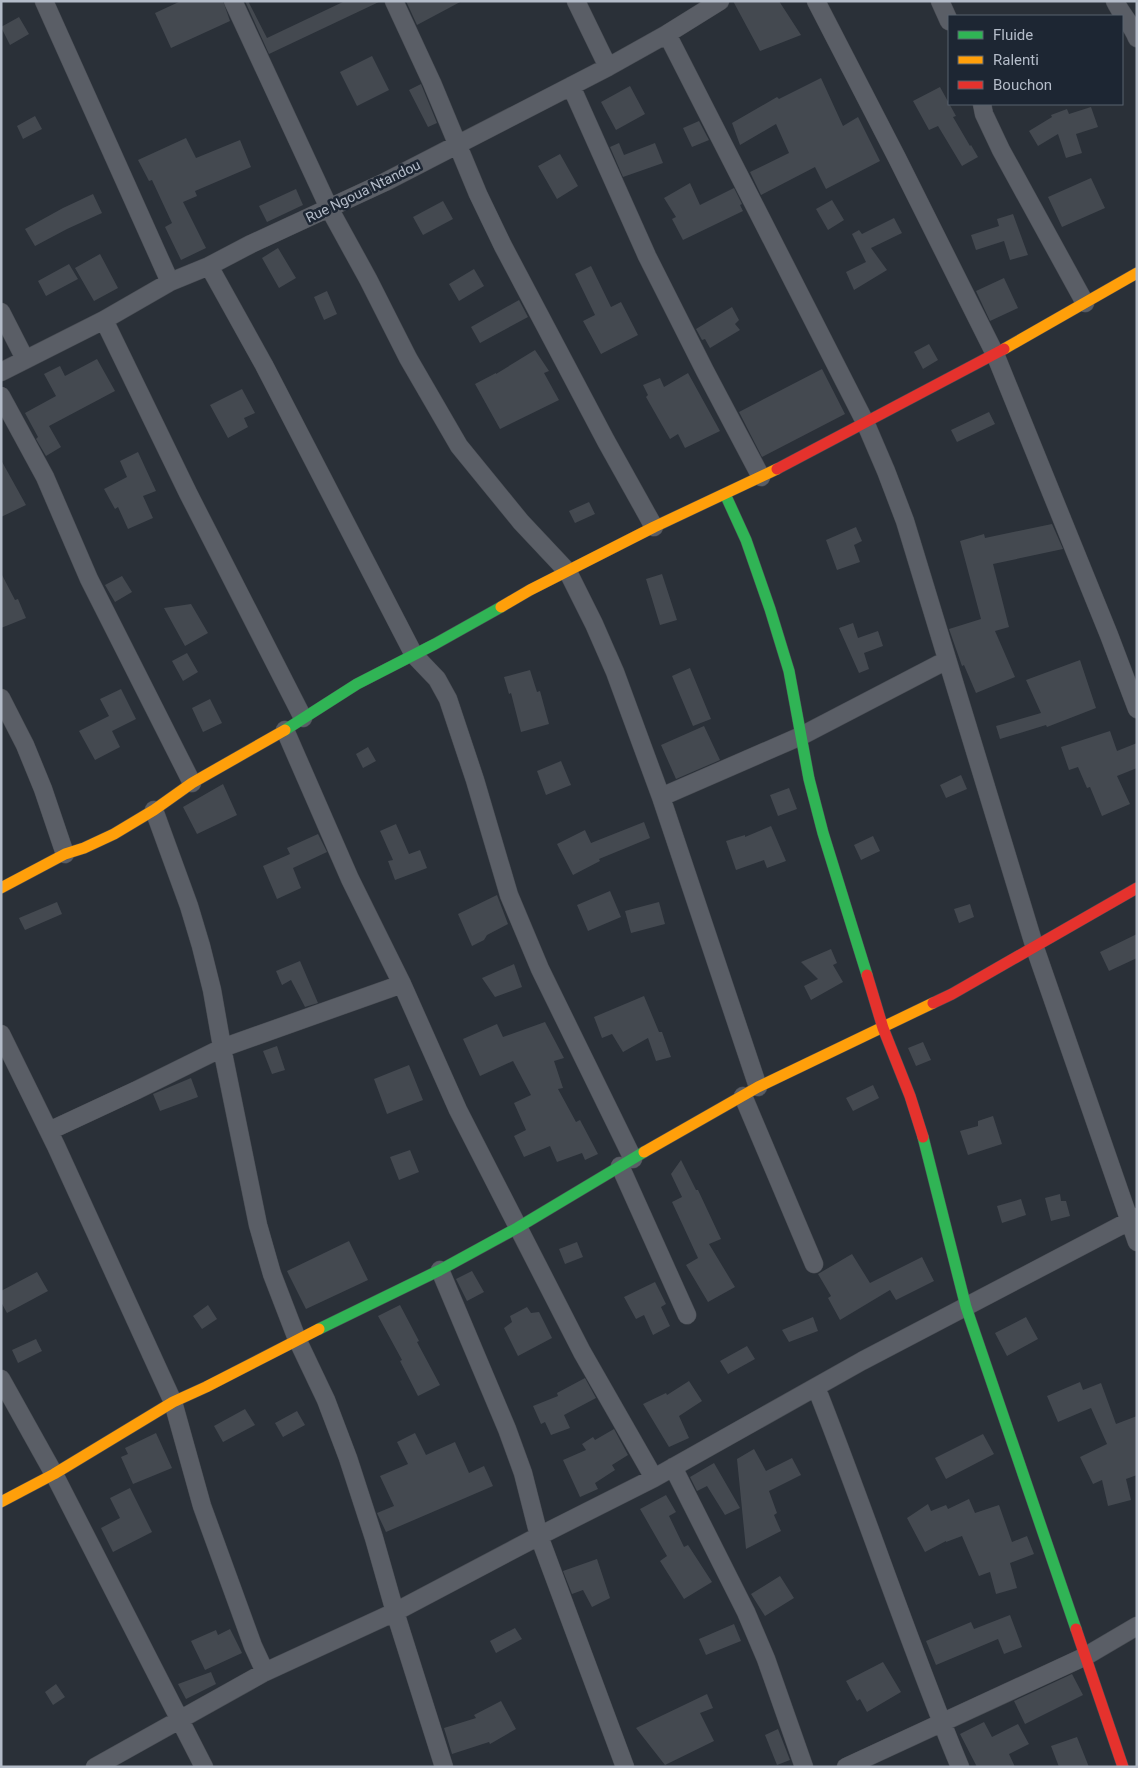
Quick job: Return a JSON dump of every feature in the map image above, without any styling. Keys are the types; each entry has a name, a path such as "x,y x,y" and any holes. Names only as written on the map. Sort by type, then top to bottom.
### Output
{"street":[{"path":"44,1 170,282"},
{"path":"233,1 329,208 408,358 459,446 521,522 568,572 598,632 661,797 751,1092 814,1264"},
{"path":"394,1 432,83 456,145 478,194 520,279 654,527"},
{"path":"576,1 608,67"},
{"name":"Rue Ngoua Ntandou","path":"1,372 104,320 170,282 209,266 385,182 608,67 667,34 720,1"},
{"path":"816,1 995,354 1137,709"},
{"path":"940,1 948,18"},
{"path":"1115,1 1122,15"},
{"path":"1123,17 1137,38"},
{"path":"667,34 865,422 886,471 905,521 1035,948 1133,1219 1137,1242"},
{"path":"571,86 647,256 761,477"},
{"path":"982,105 984,114 1001,150 1085,303"},
{"path":"209,266 264,365 414,655 437,679 448,699 475,780 509,895 540,970 626,1163 687,1315"},
{"path":"1,888 65,854 84,848 114,834 154,810 192,783 284,730 358,684 530,590 654,527 761,477 995,354 1137,273"},
{"path":"1,312 25,359"},
{"path":"104,320 188,493 303,718"},
{"path":"1,396 45,477 89,579 192,783"},
{"path":"725,494 746,540 789,670 809,779 823,833 883,1028 923,1135 966,1307 1123,1767"},
{"path":"661,797 801,736 947,660"},
{"path":"1,698 32,763 65,854"},
{"path":"284,730 350,879 402,984 458,1110 582,1352 654,1478"},
{"path":"154,810 189,906 201,946 212,990 258,1225 272,1274 297,1339 326,1400 348,1458 444,1767"},
{"path":"1,1502 54,1474 173,1402 297,1339 440,1270 517,1228 751,1092 952,994 1137,888"},
{"path":"49,1131 222,1048 402,984"},
{"path":"1,1034 49,1131 173,1402 202,1506 253,1646 265,1672"},
{"path":"95,1767 265,1672 395,1612 654,1478 862,1361 1133,1219"},
{"path":"440,1270 507,1429 523,1473 539,1536 625,1767"},
{"path":"1,1379 54,1474 204,1767"},
{"path":"816,1387 847,1465 942,1724 960,1767"},
{"path":"674,1467 760,1643 804,1767"},
{"path":"846,1767 1086,1656 1137,1626"}],"building":[{"path":"181,1 223,1 230,21 171,48 155,13"},
{"path":"245,1 248,1 267,38 345,1 381,1 269,54"},
{"path":"406,1 462,1 417,25"},
{"path":"733,1 779,1 801,35 760,51"},
{"path":"19,17 29,34 10,45 1,27"},
{"path":"372,56 389,90 357,106 340,72"},
{"path":"821,78 843,126 858,117 880,161 826,189 815,167 761,195 750,172 789,153 776,124 740,145 732,123 777,97 779,99"},
{"path":"421,84 437,123 428,127 409,90"},
{"path":"630,86 645,114 616,130 601,102"},
{"path":"940,87 948,105 950,105 956,116 953,117 978,157 962,166 938,126 929,130 913,101"},
{"path":"1091,107 1098,127 1076,134 1082,153 1066,158 1058,134 1038,146 1029,131 1052,117 1051,115 1067,109 1069,114"},
{"path":"35,116 42,129 23,139 17,126"},
{"path":"699,121 709,140 692,147 683,128"},
{"path":"186,138 196,158 240,140 251,167 195,191 197,196 183,202 206,248 181,260 165,227 172,223 152,180 149,181 138,160"},
{"path":"619,143 624,155 655,143 663,163 623,177 610,147"},
{"path":"560,154 578,186 557,199 538,166"},
{"path":"1091,178 1105,208 1062,227 1048,197"},
{"path":"690,183 700,205 734,188 742,204 740,205 743,211 683,240 672,219 676,217 664,198"},
{"path":"296,189 303,205 267,222 259,206"},
{"path":"93,194 102,213 35,246 25,229"},
{"path":"832,200 844,220 828,230 816,209"},
{"path":"443,201 453,219 423,235 413,217"},
{"path":"1013,214 1028,255 1010,260 1004,241 976,250 971,235 999,226 997,219"},
{"path":"894,218 902,233 871,248 887,270 854,290 846,272 866,262 852,234 859,230 862,234"},
{"path":"278,248 296,278 279,288 262,258"},
{"path":"100,254 118,288 94,301 75,268"},
{"path":"69,264 78,279 46,296 38,281"},
{"path":"591,266 611,307 621,302 638,335 601,354 583,321 595,315 575,274"},
{"path":"474,269 484,286 459,301 449,284"},
{"path":"1004,278 1018,308 990,321 976,291"},
{"path":"327,291 337,314 324,320 314,297"},
{"path":"519,300 528,317 480,343 471,327"},
{"path":"732,307 739,320 735,324 740,330 710,348 705,339 702,340 696,329"},
{"path":"929,344 938,360 923,369 914,352"},
{"path":"535,350 549,371 544,373 559,400 500,429 475,384 496,374"},
{"path":"97,359 115,391 49,426 61,447 46,456 36,439 38,437 25,413 56,396 44,374 60,366 65,376"},
{"path":"822,369 845,414 762,457 739,412"},
{"path":"688,373 720,431 685,448 678,434 670,439 646,397 648,395 643,385 660,378 664,387"},
{"path":"242,389 255,413 244,418 248,427 228,438 210,405"},
{"path":"989,412 995,424 957,442 951,430"},
{"path":"138,452 156,491 143,496 153,518 128,529 118,507 115,509 104,489 127,477 120,461"},
{"path":"1,460 26,505 1,517"},
{"path":"589,502 595,514 575,523 569,511"},
{"path":"1052,524 1063,549 993,564 1009,627 995,631 1015,677 976,693 964,665 962,666 949,629 981,619 960,541 984,534 985,538"},
{"path":"856,527 862,541 854,545 860,562 837,570 826,540"},
{"path":"1,573 15,600 18,599 26,618 1,628"},
{"path":"662,574 677,620 660,625 646,579"},
{"path":"122,576 132,592 115,602 105,585"},
{"path":"191,604 208,633 185,646 164,608"},
{"path":"853,623 858,638 878,631 883,646 864,653 869,669 859,673 839,628"},
{"path":"187,653 198,672 183,681 172,661"},
{"path":"1080,660 1096,708 1047,727 1046,725 1000,739 996,726 1041,713 1026,680"},
{"path":"690,668 711,719 693,726 672,676"},
{"path":"530,670 537,692 540,691 549,724 521,732 511,693 509,694 504,677"},
{"path":"121,689 136,719 112,731 120,747 95,760 79,731 109,716 100,699"},
{"path":"210,699 222,723 203,732 192,708"},
{"path":"704,726 720,760 676,779 661,745"},
{"path":"1110,731 1117,751 1137,743 1137,768 1117,776 1130,804 1102,816 1090,787 1087,788 1078,767 1069,770 1061,747"},
{"path":"368,747 376,761 363,768 356,754"},
{"path":"561,761 571,785 546,795 537,771"},
{"path":"961,775 967,789 946,798 940,785"},
{"path":"223,784 237,815 197,834 183,807"},
{"path":"789,788 797,809 778,816 770,795"},
{"path":"644,822 650,838 599,859 600,861 573,875 557,844 585,830 591,843"},
{"path":"396,824 409,854 420,850 427,868 395,880 388,861 393,860 380,831"},
{"path":"771,826 786,861 767,868 764,860 736,870 726,841 745,835 745,837"},
{"path":"318,834 327,852 293,868 301,888 277,899 263,866 290,854 287,848"},
{"path":"873,836 880,851 861,860 854,845"},
{"path":"610,891 621,917 588,931 577,905"},
{"path":"497,895 508,924 487,935 484,940 472,946 458,914"},
{"path":"57,902 62,914 25,930 19,918"},
{"path":"659,902 665,924 631,933 625,911"},
{"path":"970,904 974,917 959,923 954,909"},
{"path":"1137,934 1137,958 1109,971 1100,952"},
{"path":"831,949 837,963 833,965 843,982 811,1000 804,986 818,979 801,962"},
{"path":"300,961 318,1003 305,1007 291,980 282,985 276,971"},
{"path":"514,964 522,987 495,997 482,978"},
{"path":"644,996 659,1032 662,1032 671,1057 656,1061 648,1038 623,1052 612,1034 602,1038 594,1017"},
{"path":"545,1022 564,1058 554,1061 563,1088 558,1089 576,1122 580,1120 598,1154 585,1160 582,1153 557,1162 550,1146 524,1157 514,1136 526,1130 514,1103 531,1095 513,1061 480,1076 463,1039 497,1024 503,1037"},
{"path":"923,1042 931,1060 916,1066 908,1048"},
{"path":"277,1046 285,1070 272,1074 263,1051"},
{"path":"409,1065 423,1100 387,1114 374,1079"},
{"path":"191,1078 198,1097 160,1111 153,1094"},
{"path":"873,1085 879,1098 853,1111 846,1098"},
{"path":"993,1116 1002,1144 968,1155 960,1131 978,1126 978,1121"},
{"path":"410,1150 419,1172 399,1180 390,1157"},
{"path":"681,1160 696,1190 698,1190 721,1239 709,1244 735,1287 708,1302 686,1265 698,1258 672,1202 682,1197 671,1174"},
{"path":"1060,1194 1061,1201 1066,1201 1070,1216 1051,1221 1045,1198"},
{"path":"1021,1199 1026,1215 1002,1223 997,1206"},
{"path":"349,1241 368,1280 306,1309 287,1271"},
{"path":"577,1242 583,1257 565,1264 559,1249"},
{"path":"852,1254 870,1283 922,1257 934,1281 896,1300 890,1290 840,1320 828,1298 831,1296 818,1274"},
{"path":"472,1271 484,1292 467,1301 456,1279"},
{"path":"37,1272 48,1291 7,1313 1,1302 1,1291"},
{"path":"655,1282 666,1304 661,1307 670,1326 653,1335 644,1315 636,1319 624,1297"},
{"path":"208,1305 217,1319 202,1329 193,1316"},
{"path":"400,1305 440,1385 418,1396 400,1361 402,1360 378,1316"},
{"path":"527,1307 531,1313 539,1312 552,1338 518,1356 504,1328 512,1322 510,1316"},
{"path":"813,1317 818,1331 789,1342 782,1330"},
{"path":"1026,1317 1038,1339 1007,1356 995,1333"},
{"path":"36,1339 42,1351 18,1363 12,1350"},
{"path":"747,1346 755,1359 728,1374 720,1361"},
{"path":"585,1378 596,1398 564,1415 570,1428 551,1435 545,1422 541,1424 533,1406 558,1396 557,1393"},
{"path":"689,1381 702,1401 679,1416 689,1438 669,1447 643,1404 666,1393 667,1395"},
{"path":"1080,1382 1083,1390 1101,1383 1116,1424 1137,1416 1137,1475 1126,1479 1131,1500 1108,1506 1102,1480 1093,1484 1080,1457 1107,1444 1091,1408 1058,1422 1047,1396"},
{"path":"245,1409 255,1425 223,1442 214,1426"},
{"path":"297,1411 305,1425 283,1437 275,1423"},
{"path":"614,1429 628,1455 612,1465 615,1470 595,1483 598,1489 580,1497 563,1460 586,1450 582,1444 593,1437 595,1440"},
{"path":"156,1433 172,1468 133,1484 121,1457 128,1454 125,1448"},
{"path":"415,1433 426,1455 455,1442 469,1473 484,1466 493,1486 386,1532 377,1513 394,1506 380,1476 408,1464 397,1442"},
{"path":"983,1434 994,1454 946,1479 935,1458"},
{"path":"754,1449 766,1471 792,1458 801,1475 769,1491 777,1513 774,1515 781,1531 746,1549 737,1459"},
{"path":"714,1463 740,1508 725,1515 707,1486 697,1491 690,1477"},
{"path":"130,1488 152,1532 113,1552 101,1528 120,1518 110,1498"},
{"path":"666,1495 676,1512 669,1516 684,1547 688,1545 712,1582 684,1599 660,1561 667,1556 640,1509"},
{"path":"969,1499 975,1513 999,1505 1012,1542 1027,1536 1034,1554 1010,1563 1017,1588 996,1594 990,1572 979,1576 962,1536 946,1541 925,1552 907,1518 928,1504 931,1511 946,1505 948,1509"},
{"path":"597,1559 610,1598 592,1607 583,1590 572,1594 563,1571"},
{"path":"780,1576 794,1598 765,1616 751,1594"},
{"path":"1010,1615 1022,1647 1004,1654 998,1639 936,1665 926,1641 971,1622 974,1629"},
{"path":"734,1624 741,1641 706,1655 699,1639"},
{"path":"515,1628 522,1639 496,1653 490,1641"},
{"path":"230,1629 242,1653 205,1670 191,1641 216,1630 218,1635"},
{"path":"883,1662 901,1692 867,1712 860,1699 857,1701 846,1681"},
{"path":"211,1672 216,1684 186,1699 178,1684"},
{"path":"1072,1674 1083,1695 1025,1724 1014,1701"},
{"path":"56,1684 65,1697 53,1705 45,1692"},
{"path":"707,1694 713,1708 700,1713 714,1741 665,1765 636,1728"},
{"path":"501,1701 516,1729 490,1744 489,1742 452,1754 444,1728 476,1718 474,1715"},
{"path":"984,1722 992,1737 1018,1724 1029,1744 1009,1754 1015,1767 977,1767 960,1734"},
{"path":"778,1729 790,1760 777,1765 765,1735"},
{"path":"1077,1737 1089,1767 1059,1767 1051,1746"}],"traffic: fast":[{"path":"725,494 746,540 789,671 809,779 823,833 867,975"},
{"path":"285,730 357,684 435,644 501,607"},
{"path":"923,1137 966,1307 1076,1629"},
{"path":"319,1329 440,1270 517,1228 644,1152"}],"traffic: slow":[{"path":"1004,349 1137,273"},
{"path":"501,607 530,590 654,527 777,469"},
{"path":"1,888 65,854 84,848 114,834 154,810 192,783 285,730"},
{"path":"644,1152 758,1087 933,1003"},
{"path":"1,1502 54,1474 173,1402 319,1329"}],"traffic: jam":[{"path":"777,469 1004,349"},
{"path":"933,1003 1137,888"},
{"path":"867,975 883,1028 910,1096 923,1137"},
{"path":"1076,1629 1123,1767"}]}
